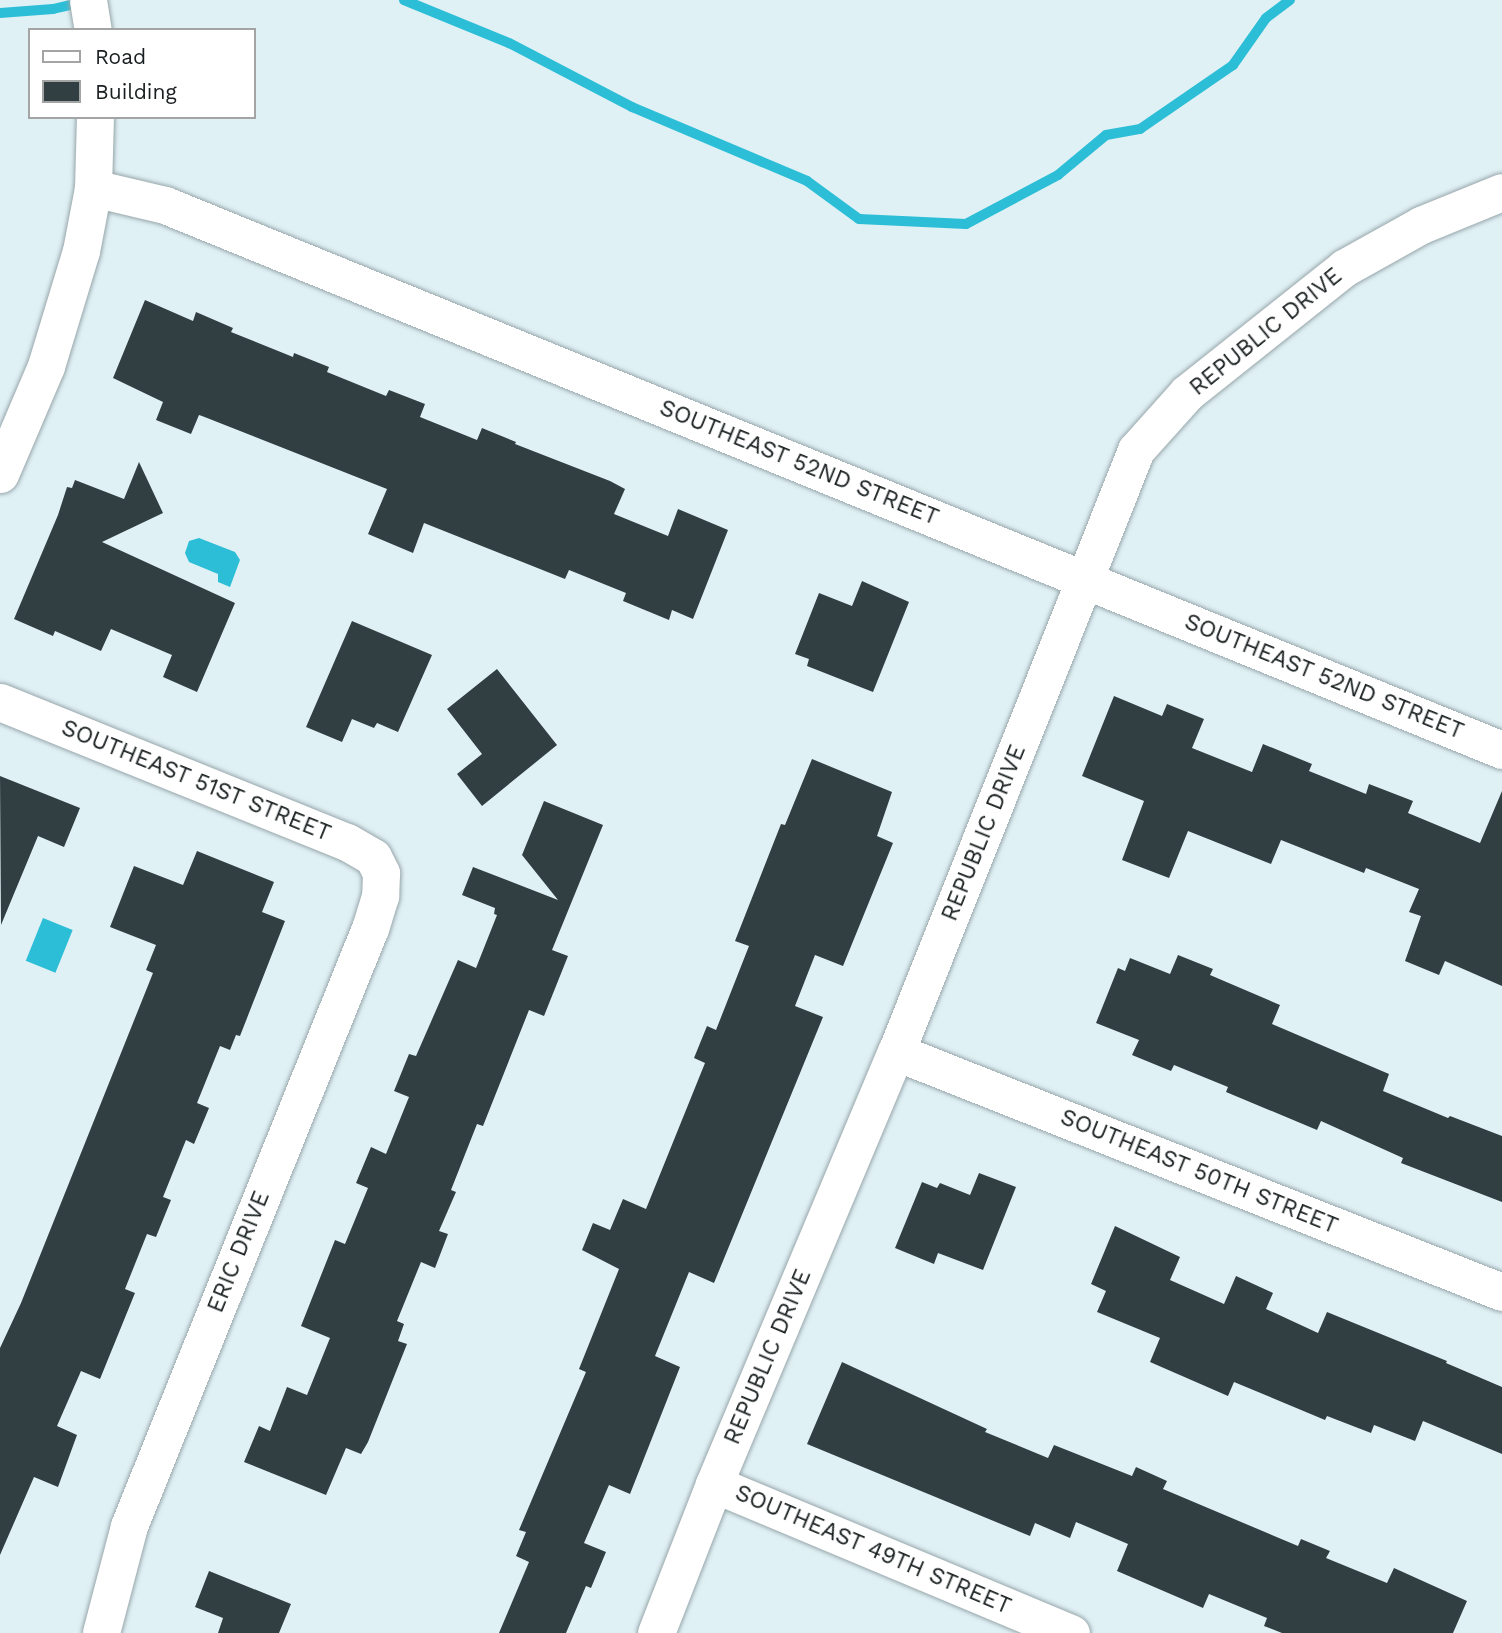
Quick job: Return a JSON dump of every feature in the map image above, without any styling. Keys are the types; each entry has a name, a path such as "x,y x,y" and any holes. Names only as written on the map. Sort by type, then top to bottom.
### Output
{"street":[{"path":"88,0 93,28"},
{"path":"0,474 46,366 81,251 93,188 95,119"},
{"name":"SOUTHEAST 52ND STREET","path":"93,188 165,205 1502,750"},
{"name":"REPUBLIC DRIVE","path":"656,1633 714,1484 896,1052 1136,450 1187,393 1344,268 1421,225 1502,192"},
{"name":"SOUTHEAST 51ST STREET","path":"0,702 347,842 373,857 381,873"},
{"name":"ERIC DRIVE","path":"101,1633 128,1526 370,928 380,896 381,873"},
{"name":"SOUTHEAST 50TH STREET","path":"896,1052 1502,1292"},
{"name":"SOUTHEAST 49TH STREET","path":"714,1484 1071,1633"}],"water":[{"path":"199,538 235,552 240,560 230,587 218,582 218,574 189,562 185,553 189,541"},
{"path":"43,918 73,930 55,973 26,961"}],"building":[{"path":"145,300 193,321 196,312 233,328 231,332 293,357 294,353 329,367 327,372 386,396 389,390 425,404 420,417 477,440 482,428 516,442 515,444 610,481 625,489 614,514 668,536 678,509 728,530 693,619 672,610 669,620 623,601 626,593 569,570 565,579 424,523 413,553 368,534 387,489 199,415 191,434 156,420 163,402 113,378"},
{"path":"139,462 163,513 102,542 235,603 197,692 163,677 172,655 111,629 101,651 55,631 53,636 14,619 67,487 72,488 75,480 124,499"},
{"path":"862,581 909,602 873,692 807,666 809,659 795,654 819,593 852,606"},
{"path":"352,621 432,655 398,732 377,723 374,728 352,719 342,742 306,727"},
{"path":"497,669 557,745 482,806 457,774 482,754 447,709"},
{"path":"1114,696 1162,716 1167,704 1204,719 1192,748 1252,772 1263,744 1312,764 1309,771 1366,794 1369,784 1413,801 1408,813 1480,843 1502,791 1502,986 1445,961 1439,975 1405,961 1421,916 1409,912 1419,889 1366,868 1364,873 1281,840 1271,864 1188,831 1169,878 1122,860 1144,801 1082,776"},
{"path":"812,759 892,792 877,836 893,843 843,966 815,955 795,1006 823,1017 714,1283 689,1272 655,1356 680,1367 630,1494 609,1485 584,1543 606,1552 591,1588 586,1586 566,1633 499,1633 529,1562 516,1556 526,1532 519,1530 586,1372 579,1369 619,1269 582,1250 593,1223 610,1230 623,1199 646,1209 705,1063 694,1058 707,1026 716,1030 749,946 735,941 781,824 785,825"},
{"path":"0,776 80,808 64,847 38,836 1,925"},
{"path":"544,801 603,825 552,950 568,956 544,1016 529,1010 483,1126 477,1124 451,1190 456,1192 439,1231 448,1234 435,1268 421,1262 397,1321 404,1324 398,1341 407,1344 368,1442 361,1454 346,1448 326,1495 244,1462 259,1426 270,1431 287,1387 307,1395 330,1338 301,1326 335,1240 345,1244 368,1188 356,1183 371,1147 386,1154 409,1097 394,1091 409,1054 416,1056 458,960 476,968 497,915 494,914 495,908 462,895 473,867 558,900 522,855"},
{"path":"197,851 274,882 262,912 285,921 240,1036 236,1035 230,1050 220,1046 197,1103 209,1108 194,1144 186,1140 163,1197 171,1200 156,1237 147,1234 125,1289 135,1293 100,1379 81,1371 57,1426 77,1435 58,1487 34,1477 0,1555 0,1348 21,1303 153,973 146,970 156,945 110,927 134,866 183,885"},
{"path":"1178,955 1213,969 1210,975 1280,1005 1272,1024 1389,1074 1383,1091 1448,1118 1450,1116 1502,1136 1502,1202 1401,1163 1403,1158 1321,1121 1317,1130 1226,1092 1228,1087 1174,1065 1171,1071 1132,1055 1139,1040 1096,1023 1118,968 1125,971 1130,958 1170,974"},
{"path":"979,1173 1016,1187 983,1270 938,1253 934,1264 895,1248 922,1182 937,1188 940,1183 970,1195"},
{"path":"1115,1226 1180,1257 1170,1280 1224,1304 1236,1276 1273,1293 1266,1309 1318,1333 1327,1312 1447,1361 1446,1363 1502,1387 1502,1454 1423,1421 1415,1441 1374,1425 1371,1433 1327,1416 1325,1420 1234,1382 1228,1396 1150,1362 1160,1338 1097,1312 1106,1291 1091,1284"},
{"path":"842,1362 987,1429 985,1432 1048,1458 1054,1445 1132,1476 1136,1467 1167,1481 1163,1489 1298,1546 1301,1539 1330,1551 1326,1558 1387,1583 1394,1568 1467,1601 1453,1633 1282,1633 1264,1626 1267,1618 1209,1594 1203,1608 1117,1571 1128,1544 1076,1522 1070,1538 1035,1523 1030,1536 807,1444"},
{"path":"209,1571 291,1604 279,1633 218,1633 223,1618 195,1607"}],"waterway":[{"path":"404,0 509,43 632,107 807,181 859,219 966,224 1058,175 1106,135 1140,129 1233,65 1266,18 1290,0"},
{"path":"0,13 53,9 84,2"}]}
